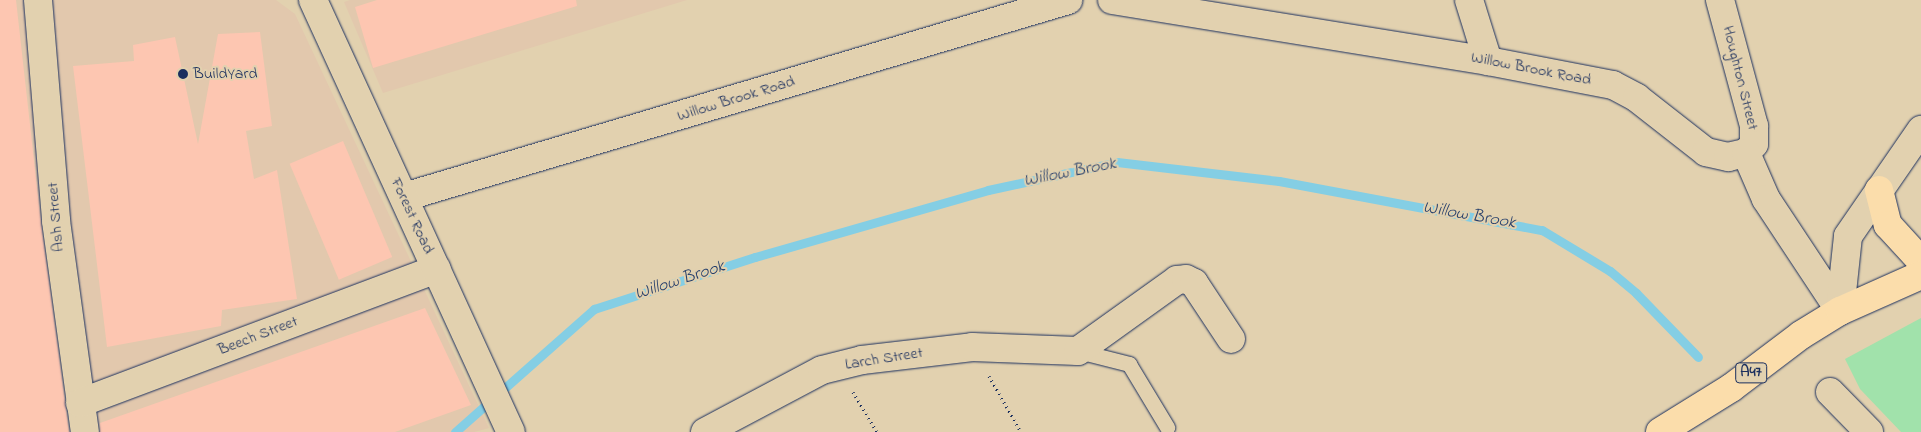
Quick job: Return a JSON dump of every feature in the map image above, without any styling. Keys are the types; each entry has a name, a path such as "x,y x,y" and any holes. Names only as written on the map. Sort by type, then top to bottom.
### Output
{"main road":[{"path":"1879,190 1888,225 1921,261"},
{"name":"A47","path":"1660,432 1731,388 1801,335 1840,311 1921,275"}],"street":[{"name":"Ash Street","path":"38,0 56,221 85,432"},
{"name":"Forest Road","path":"313,0 511,432"},
{"name":"Willow Brook Road","path":"404,197 1068,0"},
{"name":"Willow Brook Road","path":"1112,0 1488,61 1613,85 1637,98 1706,152 1728,157 1746,153"},
{"path":"1469,0 1488,61"},
{"name":"Houghton Street","path":"1720,0 1754,126 1754,144 1746,153"},
{"path":"1840,311 1848,236 1921,130"},
{"path":"1746,153 1766,199 1840,311"},
{"name":"Beech Street","path":"80,403 437,269"},
{"path":"1078,351 1171,284 1186,279 1194,283 1230,339"},
{"name":"Larch Street","path":"706,432 822,370 862,360 972,347 1078,351"},
{"path":"1830,392 1869,432"}],"lane":[{"path":"1078,351 1129,364 1167,427"}],"path":[{"path":"972,347 1021,432"},
{"path":"837,366 877,432"}],"shaded area":[{"path":"0,0 276,0 295,14 489,428 474,432 0,432"},
{"path":"350,0 687,0 383,93 344,2"}],"green space":[{"path":"1921,318 1921,432 1901,432 1860,389 1845,359"}],"building":[{"path":"0,0 16,0 41,223 69,432 0,432"},
{"path":"377,0 576,0 577,6 373,68 355,7"},
{"path":"260,32 272,126 246,131 254,179 277,170 297,299 222,310 221,326 107,347 73,66 134,61 133,45 175,37 198,144 218,34"},
{"path":"343,141 392,257 339,280 290,164"},
{"path":"425,308 471,405 395,432 100,432 100,423"}],"waterway":[{"name":"Willow Brook","path":"455,432 594,309 755,257 988,190 1117,162 1279,181 1542,230 1610,271 1636,293 1698,357"}],"place":[{"name":"BuildYard","path":"183,74"}]}
